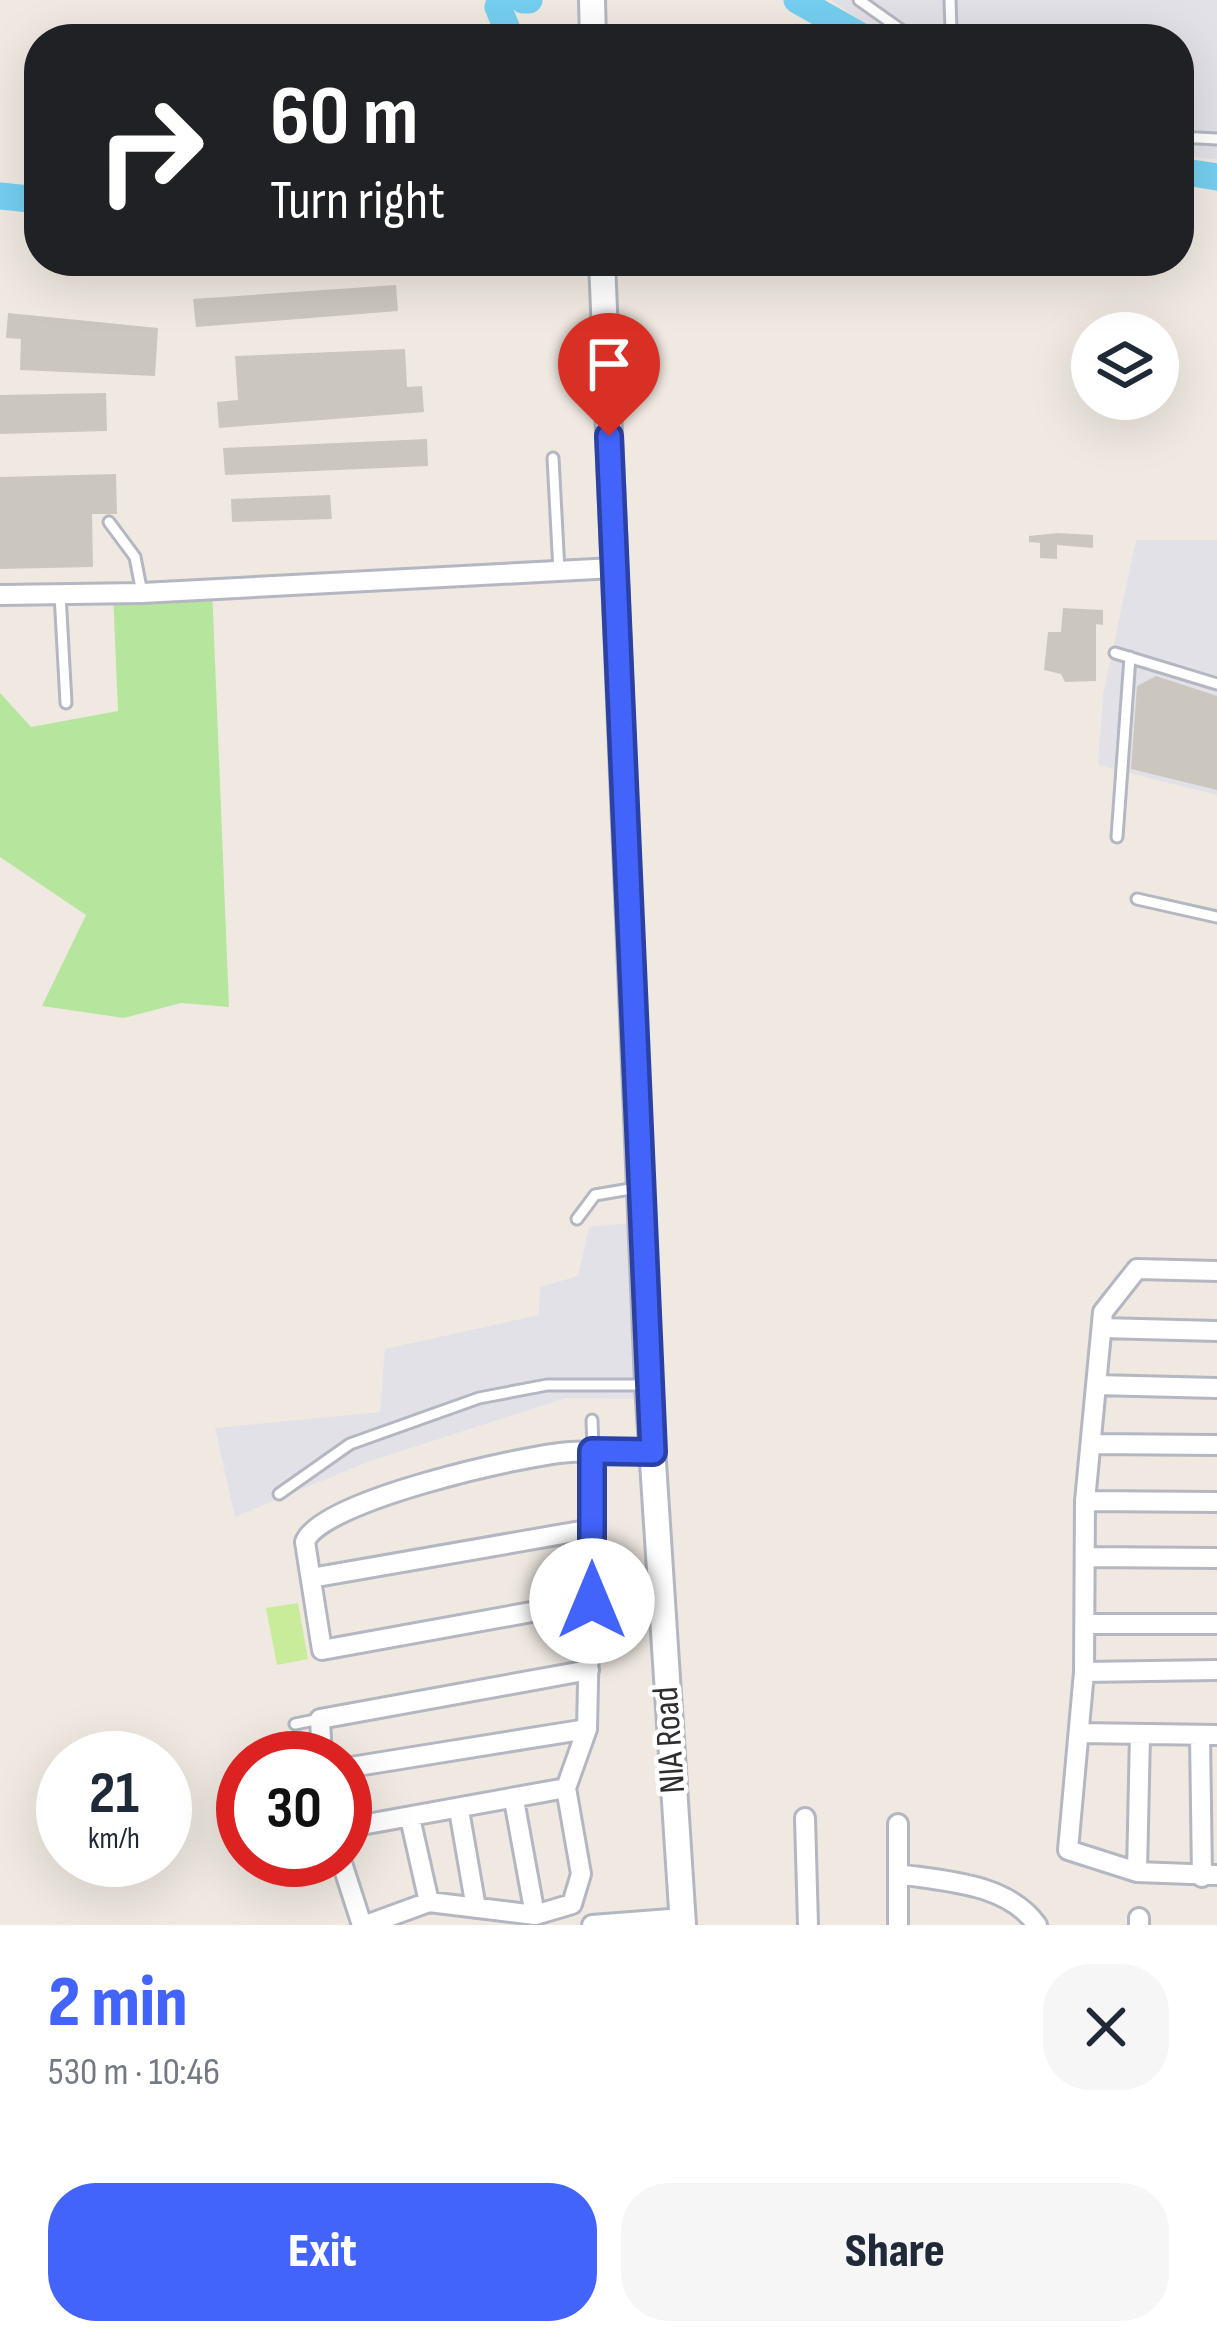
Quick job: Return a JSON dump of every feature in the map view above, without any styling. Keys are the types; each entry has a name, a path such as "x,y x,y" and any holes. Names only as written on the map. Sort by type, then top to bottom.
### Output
{"street":[{"name":"NIA Road","path":"603,276 648,1385 683,1922"},
{"path":"0,595 142,593 614,568"},
{"path":"1079,1733 1208,1735 1209,1876 1137,1872 1068,1850 1084,1672 1085,1501 1102,1312 1137,1269 1217,1271"},
{"path":"1102,1328 1217,1331"},
{"path":"1096,1385 1217,1388"},
{"path":"1091,1444 1217,1445"},
{"path":"592,1601 322,1650 307,1535 385,1494 478,1468 592,1451 653,1452"},
{"path":"351,1887 364,1925 429,1902 535,1915 572,1904 581,1874 566,1788 587,1729 592,1451"},
{"path":"1085,1501 1217,1502"},
{"path":"310,1578 592,1529"},
{"path":"1085,1557 1217,1558"},
{"path":"1085,1624 1217,1624"},
{"path":"321,1731 320,1719 590,1670"},
{"path":"1084,1672 1217,1670"},
{"path":"372,1764 587,1729"},
{"path":"1137,1872 1140,1734"},
{"path":"372,1824 566,1788"},
{"path":"514,1800 535,1915"},
{"path":"459,1810 476,1908"},
{"path":"410,1818 429,1902"},
{"path":"805,1818 808,1925"},
{"path":"898,1823 898,1925"},
{"path":"898,1874 986,1891 1011,1902 1036,1925"},
{"path":"592,1925 683,1922"}],"lane":[{"path":"859,0 893,24"},
{"path":"553,458 559,571"},
{"path":"109,521 135,557 142,593"},
{"path":"60,594 66,703"},
{"path":"1115,652 1217,684"},
{"path":"1117,837 1130,657"},
{"path":"1138,898 1217,917"},
{"path":"578,1219 595,1195 641,1188"},
{"path":"279,1494 350,1444 479,1398 547,1385 648,1385"},
{"path":"592,1420 592,1451"},
{"path":"296,1724 320,1719"}],"shaded area":[{"path":"831,0 1217,0 1217,159 1194,157 1194,24 865,24"},
{"path":"1136,540 1217,540 1217,795 1098,765 1103,695"},
{"path":"629,1223 640,1399 566,1398 367,1462 235,1517 215,1428 380,1412 385,1349 539,1315 540,1287 578,1276 589,1227"}],"green space":[{"path":"212,587 229,1007 181,1003 124,1018 42,1006 86,915 0,857 0,693 31,727 118,711 113,591"},
{"path":"298,1603 308,1659 277,1665 266,1608"}],"building":[{"path":"396,285 398,311 196,327 193,299"},
{"path":"8,313 158,328 155,376 20,370 21,339 6,338"},
{"path":"405,349 407,387 422,386 424,412 219,428 217,402 238,400 235,356"},
{"path":"106,393 107,431 0,434 0,395"},
{"path":"427,439 428,466 225,475 223,448"},
{"path":"116,474 117,514 92,514 93,567 0,569 0,477"},
{"path":"330,495 332,519 232,522 231,499"},
{"path":"1093,535 1093,548 1057,545 1057,559 1040,558 1040,543 1029,542 1029,536"},
{"path":"1063,608 1103,610 1103,625 1096,624 1096,681 1065,682 1061,674 1044,670 1048,632 1061,632"},
{"path":"1156,676 1217,696 1217,790 1131,769 1137,686"}],"waterway":[{"path":"502,0 498,7 505,24"},
{"path":"523,0 529,0"},
{"path":"797,0 839,24"},
{"path":"1194,173 1217,177"},
{"path":"0,196 24,198"}],"route":[{"path":"592,1601 592,1451 653,1452 609,436"}]}
